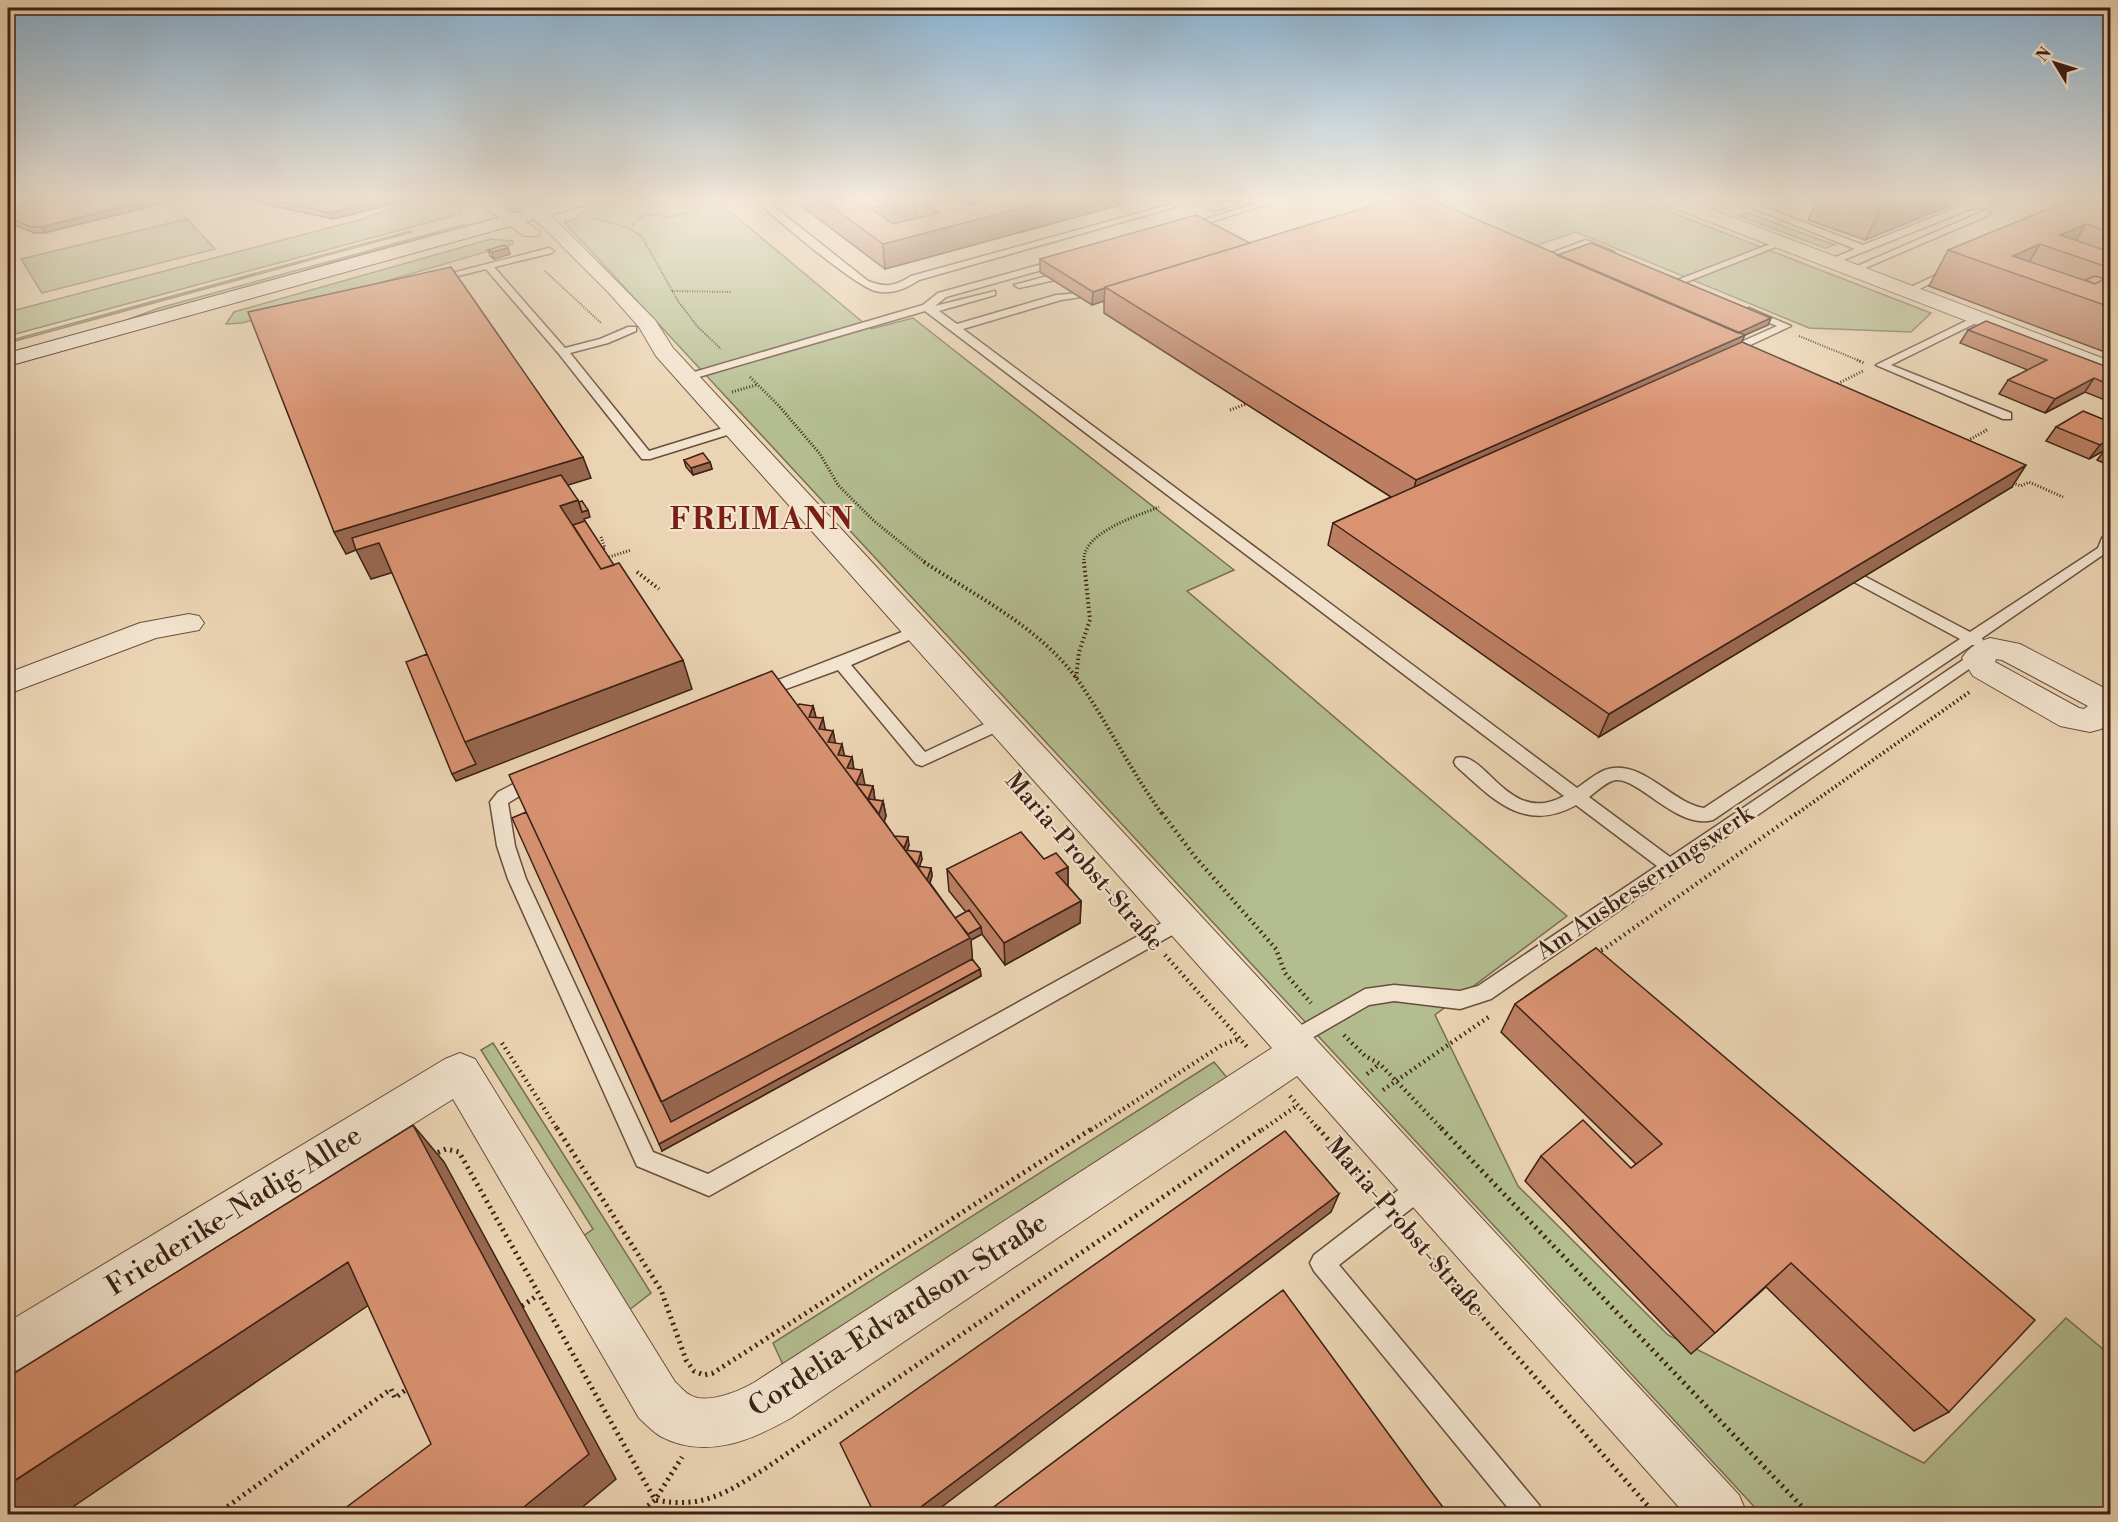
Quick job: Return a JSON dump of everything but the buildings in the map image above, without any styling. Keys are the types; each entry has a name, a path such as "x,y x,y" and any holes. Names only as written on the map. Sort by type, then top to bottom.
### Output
{"street":[{"path":"8,347 293,270"},
{"path":"8,360 313,270"},
{"name":"Maria-Probst-Straße","path":"594,270 616,289 648,324 676,364 920,630 1720,1515"},
{"path":"1853,270 2110,369"},
{"name":"Maria-Probst-Straße","path":"604,305 624,332 676,364"},
{"path":"8,684 150,630 189,623"},
{"path":"1983,655 2009,651 2103,710"},
{"name":"Cordelia-Edvardson-Straße","path":"460,1072 657,1400 678,1418 703,1424 742,1417 773,1400 1297,1046"},
{"name":"Friederike-Nadig-Allee","path":"8,1350 460,1072"}],"lane":[{"path":"422,282 471,270"},
{"path":"492,270 563,352 646,456 736,428"},
{"path":"848,270 864,283 884,291 902,288 915,278 946,270"},
{"path":"930,309 942,295 1031,270"},
{"path":"1690,286 1673,281 1704,270"},
{"path":"1907,291 1955,270"},
{"path":"676,364 736,364 1035,280 1051,278"},
{"path":"955,328 1060,297 1077,295"},
{"path":"1726,352 1786,326 1744,308"},
{"path":"930,309 1669,866"},
{"path":"1878,366 1978,318"},
{"path":"563,352 624,332"},
{"path":"1878,366 2007,416"},
{"path":"1462,762 1515,804 1538,812 1555,808 1609,775 1619,772 1629,774 1681,810 1694,815 1707,815 1983,655 2104,550 2110,539"},
{"path":"1859,579 1983,655"},
{"path":"740,701 920,630"},
{"name":"Am Ausbesserungswerk","path":"1297,1046 1365,997 1394,993 1460,1000 1484,993 1983,655"},
{"path":"841,663 922,760 1003,722"},
{"path":"550,773 527,782 498,802 507,846 517,879 645,1159 709,1185 1183,920"},
{"path":"1423,1186 1322,1263 1530,1515"}],"path":[{"path":"549,270 555,282 624,332"},
{"path":"660,270 697,326 779,406 820,454 838,484 874,521 922,561 1034,634 1056,654 1076,678 1156,805 1196,858 1276,949 1285,973 1297,1046 1396,1081 1809,1515"},
{"path":"672,291 731,292"},
{"path":"1782,328 1878,366"},
{"path":"1834,385 1878,366"},
{"path":"1230,410 1246,404"},
{"path":"1962,444 1987,430 1983,428 2007,416"},
{"path":"2010,482 2021,486 2029,482 2063,497"},
{"path":"1076,678 1078,652 1089,620 1083,557 1087,546 1111,527 1180,498"},
{"path":"597,552 605,548 601,537"},
{"path":"603,560 631,550"},
{"path":"637,572 659,590"},
{"path":"1587,955 1604,949 1983,655"},
{"name":"Maria-Probst-Straße","path":"1104,885 1240,1039 1297,1046 1389,1210 1655,1515"},
{"path":"1355,1110 1494,1014"},
{"path":"502,1043 661,1290 686,1360 693,1371 704,1376 1222,1045 1240,1039"},
{"path":"522,1306 538,1295"},
{"path":"217,1515 391,1389 395,1398 414,1384"},
{"path":"638,1515 655,1500 703,1424"}],"green space":[{"path":"28,270 132,270 42,293"},
{"path":"168,270 252,270 8,336 8,312"},
{"path":"267,270 274,270 8,343 8,341"},
{"path":"298,270 307,270 286,278 8,357 8,354 124,321 159,308"},
{"path":"382,270 424,270 242,323 226,324 234,312"},
{"path":"608,270 800,270 871,329 913,318 1234,570 1187,591 1567,916 1435,1015 1518,1186 1668,1335 1924,1463 2066,1318 2110,1355 2110,1514 1761,1514"},
{"path":"1668,270 1820,270 1931,313 1911,332 1809,328"},
{"path":"493,1043 651,1293 624,1314 579,1239 593,1229 481,1050"},
{"path":"1214,1062 1229,1080 785,1369 773,1343"}],"district":[{"name":"FREIMANN","path":"762,520"}]}
